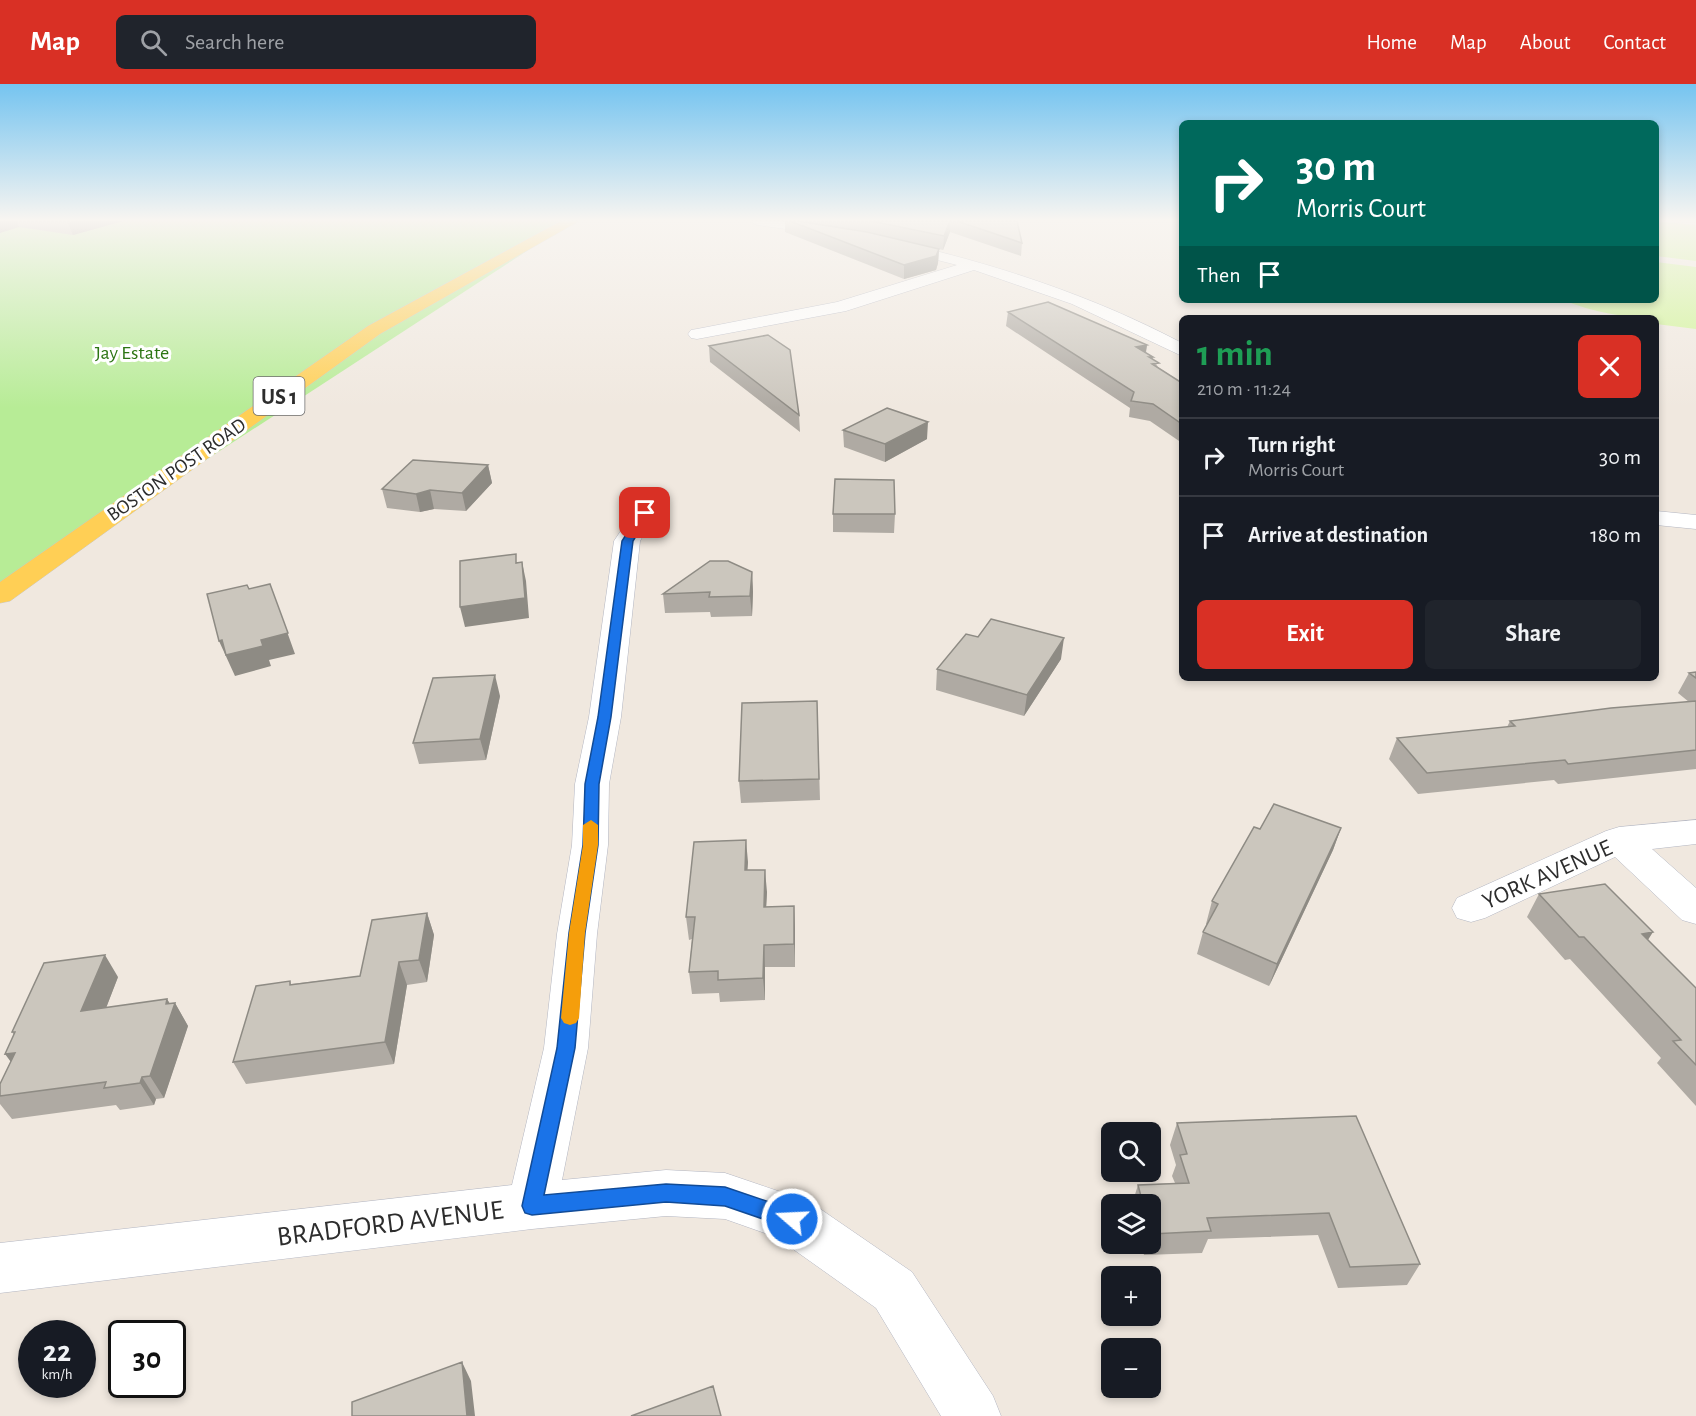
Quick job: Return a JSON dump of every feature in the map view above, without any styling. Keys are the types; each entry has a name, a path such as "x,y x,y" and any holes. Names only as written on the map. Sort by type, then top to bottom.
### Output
{"main road":[{"name":"BOSTON POST ROAD","path":"0,595 374,330 459,283"}],"street":[{"path":"697,334 840,307 916,283"},
{"path":"1030,283 1070,296 1133,322 1179,348"},
{"path":"532,1206 566,1048 577,933 590,845 592,784 605,717 627,541 645,513"},
{"path":"1659,518 1696,522"},
{"name":"YORK AVENUE","path":"1471,908 1618,840 1696,832"},
{"path":"1618,840 1696,910"},
{"name":"BRADFORD AVENUE","path":"0,1268 532,1206 666,1193 725,1196 792,1219 894,1290 973,1416"}],"green space":[{"name":"Jay Estate","path":"0,283 478,283 0,594"},
{"path":"1659,283 1696,283 1696,329 1659,324 1659,315 1617,315 1572,303 1659,303"}],"building":[{"path":"1048,302 1147,345 1136,347 1159,363 1152,364 1179,381 1179,422 1153,404 1131,401 1134,392 1008,312"},
{"path":"768,335 790,350 799,415 709,346"},
{"path":"887,408 928,422 885,444 843,430"},
{"path":"413,460 488,465 462,493 430,490 416,494 382,489"},
{"path":"835,479 894,480 895,514 833,514"},
{"path":"516,554 516,563 522,562 525,598 460,607 460,561"},
{"path":"710,561 728,561 752,572 750,596 709,597 710,592 663,594"},
{"path":"270,584 288,633 261,640 263,646 226,655 222,640 219,641 207,594 247,585 249,589"},
{"path":"991,619 1064,638 1027,695 937,669 966,634 978,637"},
{"path":"495,675 480,739 413,743 433,678"},
{"path":"817,701 819,779 739,781 742,703"},
{"path":"1696,701 1696,750 1568,764 1565,760 1427,773 1397,738 1515,726 1510,721 1611,708"},
{"path":"1274,804 1341,828 1277,964 1203,932 1218,904 1212,901 1254,827 1260,829"},
{"path":"746,840 745,870 765,870 764,907 794,906 794,944 764,945 763,978 718,980 718,971 689,972 695,917 686,917 694,842"},
{"path":"1605,884 1653,932 1642,934 1696,988 1696,1065 1673,1041 1681,1040 1584,937 1579,937 1539,894"},
{"path":"427,913 419,960 399,962 385,1042 233,1062 256,986 290,981 290,985 360,976 372,920"},
{"path":"105,955 81,1011 167,999 166,1004 175,1003 150,1076 142,1077 140,1083 104,1088 106,1082 0,1096 0,1084 15,1053 5,1054 15,1032 12,1032 44,963"},
{"path":"1356,1116 1420,1264 1350,1267 1329,1213 1207,1218 1211,1231 1161,1234 1161,1194 1140,1194 1138,1185 1189,1183 1180,1155 1187,1154 1177,1123"},
{"path":"462,1362 467,1416 352,1416 352,1402"},
{"path":"713,1386 721,1416 631,1416"}],"slow traffic":[{"path":"570,1018 577,933 591,825"}],"route":[{"path":"645,513 627,541 605,717 592,784 590,845 577,933 566,1048 532,1206 666,1193 725,1196 792,1219"}]}
